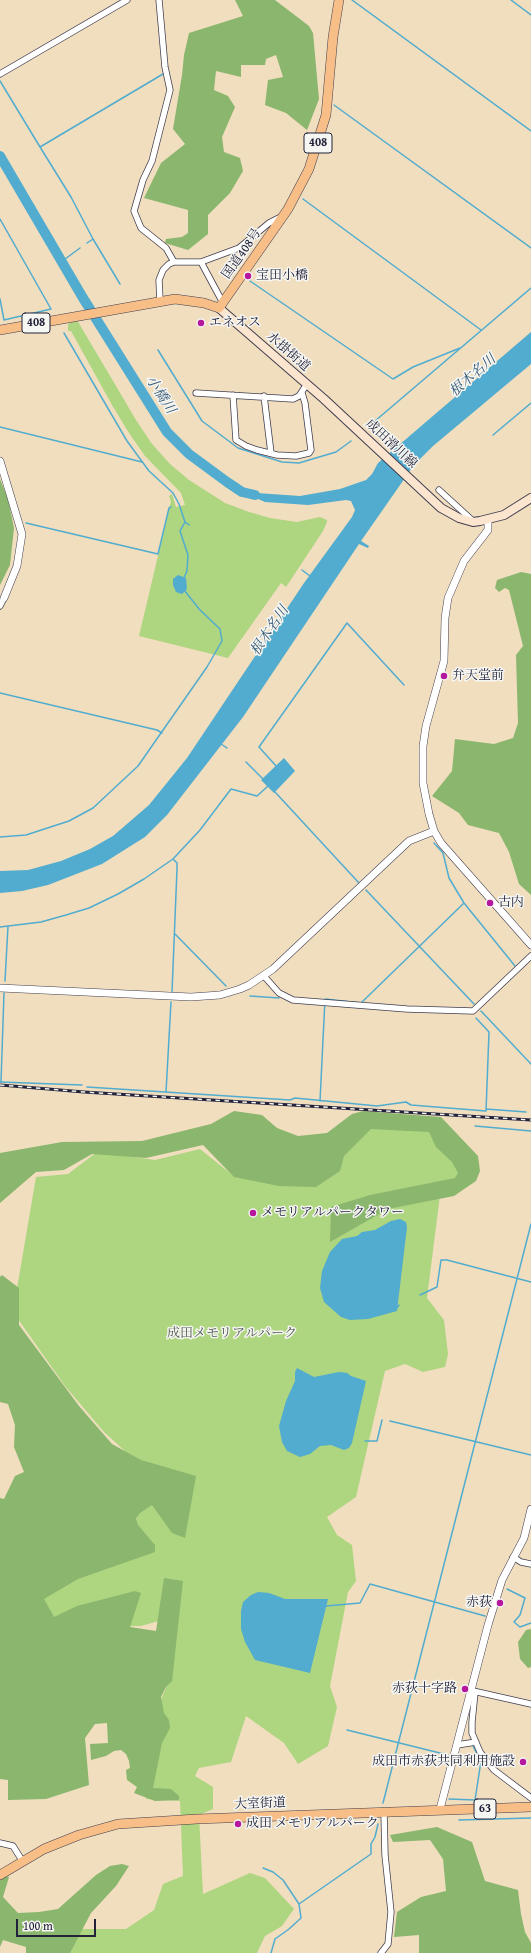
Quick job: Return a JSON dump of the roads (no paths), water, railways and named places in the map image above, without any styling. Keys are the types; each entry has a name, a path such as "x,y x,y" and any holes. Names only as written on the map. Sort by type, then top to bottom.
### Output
{"main road":[{"name":"国道408号","path":"221,305 284,215 309,169 322,132 326,115 337,2"},
{"name":"408","path":"0,330 160,301 187,300 221,305"},
{"name":"水掛街道","path":"221,305 324,399"},
{"name":"成田滑川線","path":"324,399 441,508 459,518 473,522"},
{"path":"473,522 488,520 504,515 531,498"},
{"name":"大室街道","path":"0,1875 44,1849 79,1835 118,1824 197,1819 440,1809 531,1807"}],"street":[{"path":"0,74 127,0"},
{"path":"159,0 165,67 170,90 152,161 143,180 134,211 141,228 166,248 174,262"},
{"path":"160,301 159,280 163,270 174,262 200,262 239,248 269,222 284,215"},
{"path":"200,262 221,305"},
{"path":"196,393 233,394 293,399 299,396 307,384"},
{"path":"233,394 236,440 246,446 296,456 311,452 305,403 302,392"},
{"path":"264,396 271,452"},
{"path":"0,461 22,534 17,566 0,606"},
{"path":"439,490 473,522"},
{"path":"488,520 488,530 464,561 453,583 447,602 444,661 426,726 422,759 426,799 434,831 441,843 531,944"},
{"path":"0,988 172,997 210,997 240,989 264,976 316,930 409,841 434,831"},
{"path":"264,976 267,982 279,993 293,1000 407,1009 474,1012 531,956"},
{"path":"440,1809 502,1580 512,1557 524,1538 531,1509"},
{"path":"512,1557 521,1562 531,1564"},
{"path":"473,1691 531,1704"},
{"path":"473,1691 472,1722 476,1742 480,1752 490,1766 531,1798"},
{"path":"457,1745 476,1742"},
{"path":"381,1953 388,1944 392,1912 384,1855 384,1812"},
{"path":"0,1843 13,1846 23,1862"}],"water":[{"path":"531,332 531,364 433,446 414,465 361,541 369,546 368,548 359,544 243,717 167,815 145,837 102,864 48,885 22,891 0,893 0,871 28,870 61,861 90,849 113,836 149,805 187,758 304,583 352,517 355,510 351,501 346,500 308,505 265,502 242,492 300,496 340,489 366,480 372,474 378,463"},
{"path":"178,575 186,578 187,589 182,594 176,592 173,585 173,579"},
{"path":"284,758 295,771 274,793 261,780"},
{"path":"400,1219 406,1222 407,1227 397,1311 368,1319 350,1320 341,1317 324,1302 320,1288 322,1271 330,1252 342,1239 357,1236 362,1232 375,1230 391,1221"},
{"path":"297,1368 314,1377 339,1372 347,1373 351,1376 366,1381 352,1443 349,1448 344,1450 331,1445 320,1446 310,1454 300,1457 287,1451 282,1442 279,1426 286,1401 295,1381 295,1372"},
{"path":"258,1592 269,1593 285,1599 328,1599 310,1673 255,1660 245,1642 241,1629 241,1611 243,1602 251,1595"}],"waterway":[{"path":"352,0 531,131"},
{"path":"511,0 531,15"},
{"path":"87,243 93,239 71,197 40,147 163,74"},
{"path":"0,81 40,147"},
{"path":"334,105 531,248"},
{"name":"小橋川","path":"0,156 83,298 167,432 189,454 227,482 242,492 255,495"},
{"path":"303,199 481,330"},
{"path":"0,219 51,309 4,320 0,299"},
{"path":"93,239 120,284"},
{"path":"61,262 80,248"},
{"path":"250,281 393,379 413,367 460,348"},
{"path":"375,421 531,288"},
{"path":"64,333 127,441 149,471 173,493 179,504 185,522 189,525"},
{"path":"158,350 202,421 238,448 282,462 299,463 336,452 351,441"},
{"path":"493,435 531,403"},
{"path":"0,427 142,462"},
{"path":"26,523 158,554 169,508 171,507"},
{"path":"184,578 187,571 188,555 180,531 185,522"},
{"path":"302,570 310,576"},
{"path":"0,837 26,835 69,821 93,808 138,766 207,667 222,641 220,629 200,610 184,590"},
{"path":"277,767 259,747 347,623 404,685"},
{"path":"0,693 157,730 162,733"},
{"path":"221,744 227,748"},
{"path":"246,762 264,780"},
{"path":"0,927 41,922 89,908 118,894 144,879 173,859 200,830 231,789 257,796 268,786"},
{"path":"275,792 359,883"},
{"path":"434,843 443,853 449,878 464,903 515,966"},
{"path":"172,992 177,869 177,863 173,859"},
{"path":"366,890 474,1004"},
{"path":"320,1101 325,999 361,1003 464,903"},
{"path":"5,981 8,926"},
{"path":"175,934 226,986"},
{"path":"1,1082 4,993"},
{"path":"250,996 279,998"},
{"path":"166,1092 171,1002"},
{"path":"481,1011 531,1064"},
{"path":"87,1087 290,1100 295,1098 377,1106 406,1102 411,1105 486,1111 489,1032 476,1018"},
{"path":"0,1082 82,1085"},
{"path":"486,1109 526,1112"},
{"path":"475,1126 531,1131"},
{"path":"383,1803 531,1224"},
{"path":"420,1295 437,1287 441,1260 447,1260 531,1282"},
{"path":"365,1441 377,1441 382,1420"},
{"path":"390,1421 531,1455"},
{"path":"326,1606 360,1603 370,1584 485,1616"},
{"path":"507,1589 525,1598 520,1615 514,1622 520,1627 531,1623"},
{"path":"347,1730 448,1755"},
{"path":"449,1799 475,1800 481,1761 473,1746"},
{"path":"459,1820 531,1818"},
{"path":"271,1953 275,1939 301,1918 299,1904 371,1854 371,1844 375,1837 378,1824"},
{"path":"263,1868 273,1872 283,1880 299,1904"}],"railway":[{"path":"0,1085 84,1092 531,1120"}],"place":[{"name":"宝田小橋","path":"248,276"},
{"name":"エネオス","path":"201,323"},
{"name":"弁天堂前","path":"444,676"},
{"name":"古内","path":"490,903"},
{"name":"メモリアルパークタワー","path":"253,1213"},
{"name":"赤荻","path":"500,1603"},
{"name":"赤荻十字路","path":"465,1689"},
{"name":"成田市赤荻共同利用施設","path":"523,1762"},
{"name":"成田 メモリアルパーク","path":"238,1824"}],"water label":[{"name":"根木名川","path":"473,376"},
{"name":"根木名川","path":"270,631"}],"park label":[{"name":"成田メモリアルパーク","path":"232,1334"}]}
